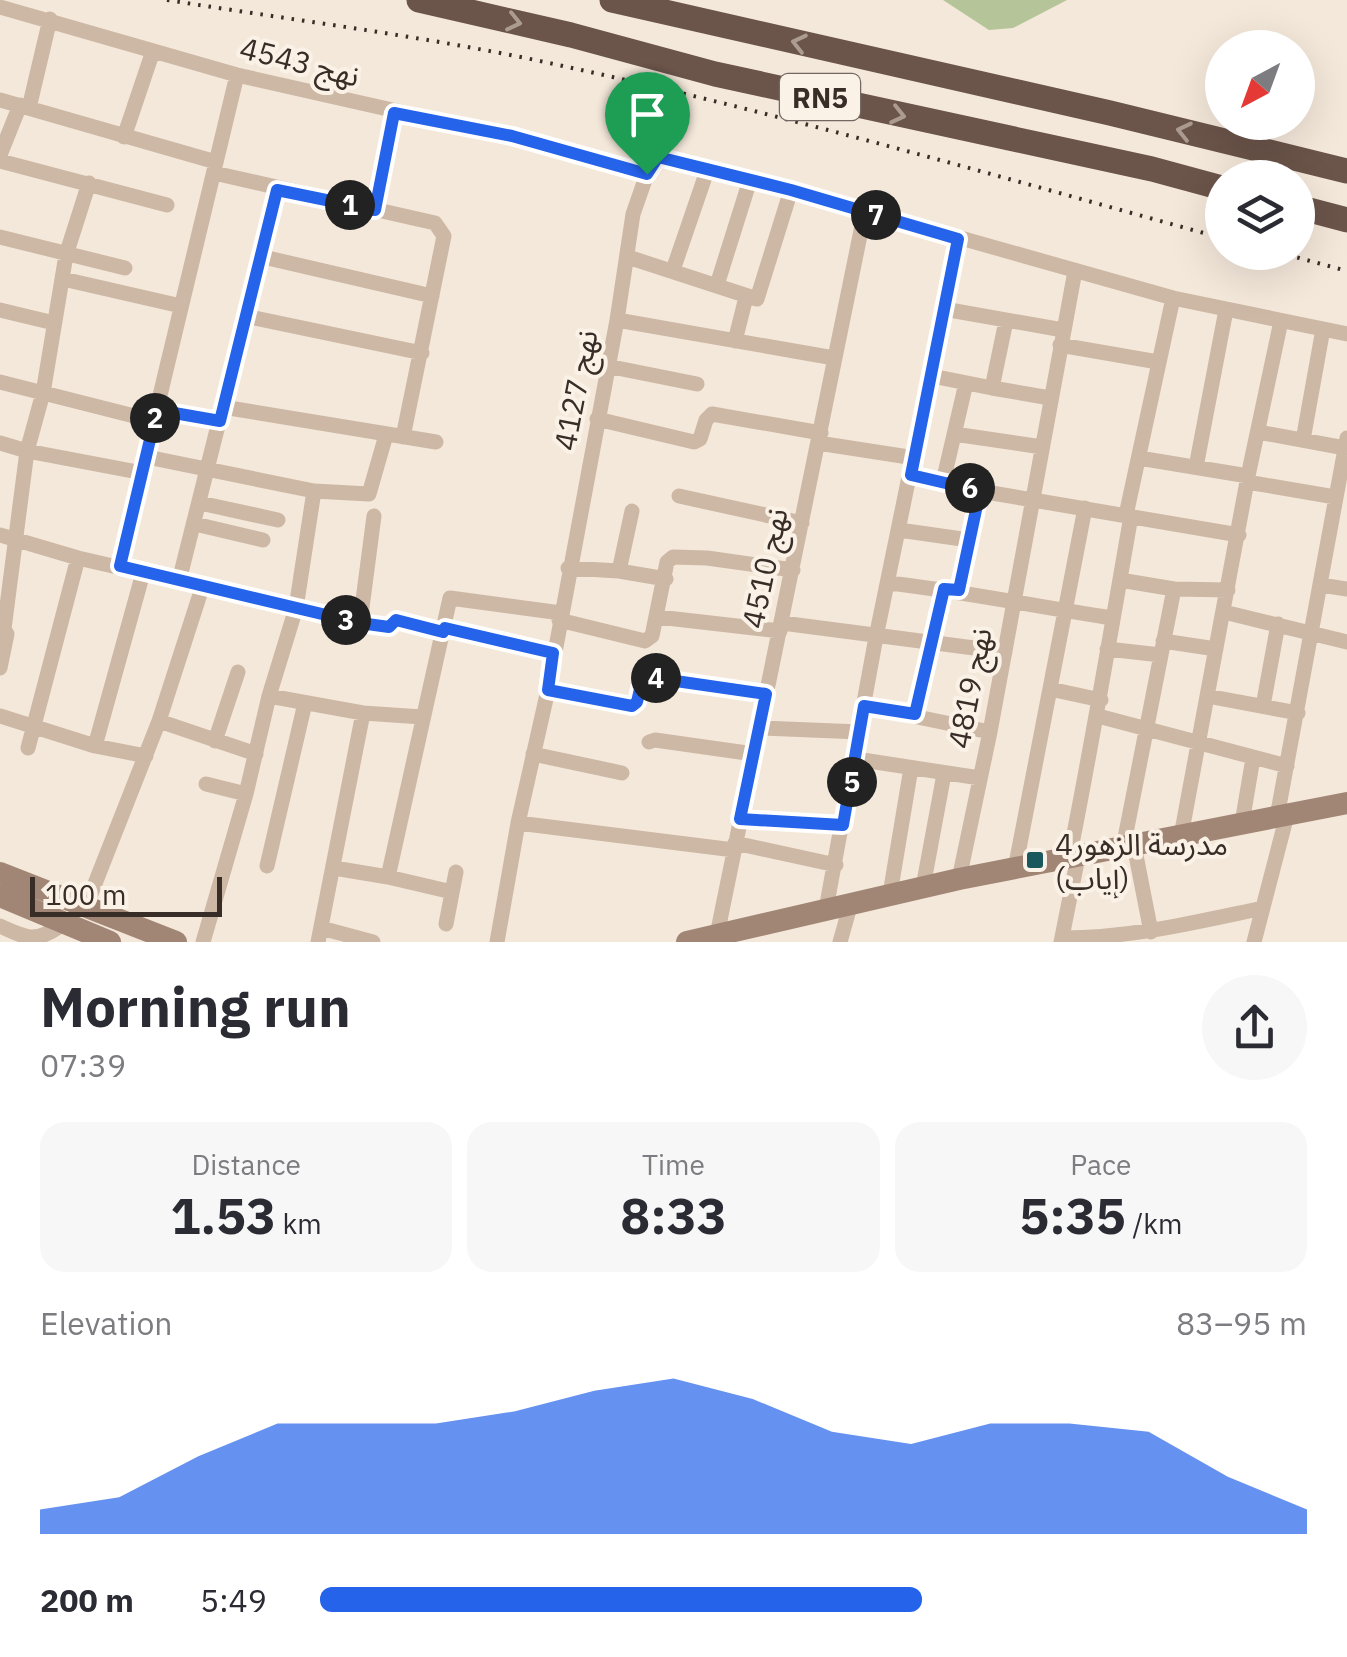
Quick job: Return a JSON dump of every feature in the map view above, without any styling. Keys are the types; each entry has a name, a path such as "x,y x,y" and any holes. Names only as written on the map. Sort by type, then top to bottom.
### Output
{"highway":[{"name":"RN5","path":"419,0 715,74 1205,184"},
{"name":"RN5","path":"612,0 1110,112 1347,170"},
{"path":"1315,212 1347,220"}],"main road":[{"path":"687,942 722,937 826,908 959,878 1347,802"},
{"path":"0,873 85,909 118,936"},
{"path":"0,896 63,924 118,936 176,942"}],"street":[{"name":"نهج 4543","path":"0,7 238,76 512,136 647,174"},
{"path":"50,19 24,107 0,158 167,205"},
{"path":"124,136 153,51"},
{"path":"120,566 238,76"},
{"path":"0,100 124,136 277,190 435,223 444,236 422,352 395,436 368,494 314,491 207,470 27,451 0,443"},
{"path":"375,210 394,113"},
{"path":"647,174 658,157 708,168 1173,298 1347,334"},
{"path":"673,270 708,168"},
{"name":"نهج 4127","path":"497,942 518,823 548,690 633,214 647,174"},
{"path":"716,285 750,180"},
{"path":"0,668 7,634 3,611 7,537 43,393 66,255 89,184"},
{"path":"178,582 277,190"},
{"path":"628,257 754,300 760,296 791,190"},
{"name":"نهج 4510","path":"722,937 734,847 864,212"},
{"path":"0,237 125,268"},
{"path":"826,908 876,637 916,458 958,239"},
{"path":"259,256 432,296"},
{"name":"نهج 4819","path":"959,878 990,732 1075,271"},
{"path":"64,279 181,306"},
{"path":"734,340 746,297"},
{"path":"1173,298 1129,515 1062,940 1152,932 1263,908"},
{"path":"944,309 1006,321 1158,362"},
{"path":"0,310 54,324"},
{"path":"1196,467 1226,310"},
{"path":"246,316 422,352"},
{"path":"617,320 834,358"},
{"path":"992,388 1006,321"},
{"path":"1181,836 1282,321"},
{"path":"1303,440 1323,329"},
{"path":"608,366 697,384"},
{"path":"932,376 1050,398"},
{"path":"0,382 156,416 222,414 436,442"},
{"path":"943,482 966,382"},
{"path":"597,419 694,442 700,439 712,414 916,458"},
{"path":"1254,942 1282,816 1287,766 1346,443 1258,432"},
{"path":"954,434 1042,446"},
{"path":"1139,458 1334,497"},
{"path":"911,475 980,491 1239,536"},
{"path":"203,942 246,794 268,696 296,608 314,491"},
{"path":"915,714 934,642 969,540 980,491"},
{"path":"679,496 802,523"},
{"path":"200,503 278,520"},
{"path":"1015,869 1085,508"},
{"path":"619,571 632,511"},
{"path":"360,623 374,516"},
{"path":"194,524 263,540"},
{"path":"900,530 969,540"},
{"path":"7,537 78,558 360,623 389,627 396,620 553,653"},
{"path":"388,877 450,598 560,617 646,640 652,636 658,617 667,562 672,557 792,570"},
{"path":"28,748 78,558"},
{"path":"568,568 666,579"},
{"path":"95,746 144,573"},
{"path":"1120,580 1174,589 1228,590"},
{"path":"888,583 1112,618"},
{"path":"1321,585 1347,588"},
{"path":"85,909 159,722 202,588"},
{"path":"1152,932 1128,846 1174,589"},
{"path":"1224,612 1347,642"},
{"path":"658,617 1005,652"},
{"path":"1263,706 1278,624"},
{"path":"1107,649 1216,649"},
{"path":"215,740 238,672"},
{"path":"548,690 630,706 637,702 642,680 648,677 766,694"},
{"path":"1050,689 1147,729 1287,766"},
{"path":"268,696 363,713 422,717"},
{"path":"1207,696 1298,713"},
{"path":"268,866 305,703"},
{"path":"864,706 990,732"},
{"path":"363,713 320,935 374,942"},
{"path":"0,716 95,746 146,756"},
{"path":"159,722 256,754"},
{"path":"759,728 860,732"},
{"path":"649,742 754,754"},
{"path":"533,754 622,773"},
{"path":"1242,824 1254,758"},
{"path":"856,759 980,778"},
{"path":"890,894 911,768"},
{"path":"923,886 944,774"},
{"path":"206,784 246,794"},
{"path":"740,819 843,825"},
{"path":"518,823 734,847 836,865"},
{"path":"334,868 452,892"},
{"path":"446,924 456,872"},
{"path":"840,942 851,903"},
{"path":"0,926 36,941 46,939 63,924"},
{"path":"1184,942 1189,924"}],"green space":[{"path":"943,0 1067,0 1013,28 989,30"}],"railway":[{"path":"167,0 464,46 563,66 894,148 1205,233"},
{"path":"1315,262 1347,271"}],"place":[{"name":"مدرسة الزهور4 (إياب)","path":"1035,860"}],"route":[{"path":"394,113 512,136 647,174 658,157 791,190 958,239 911,475 980,491 959,590 944,589 915,714 864,706 843,825 740,819 766,694 648,677 642,680 637,702 632,706 548,690 553,653 396,620 389,627 360,623 120,566 157,410 220,421 277,190 375,210 394,113"}]}
